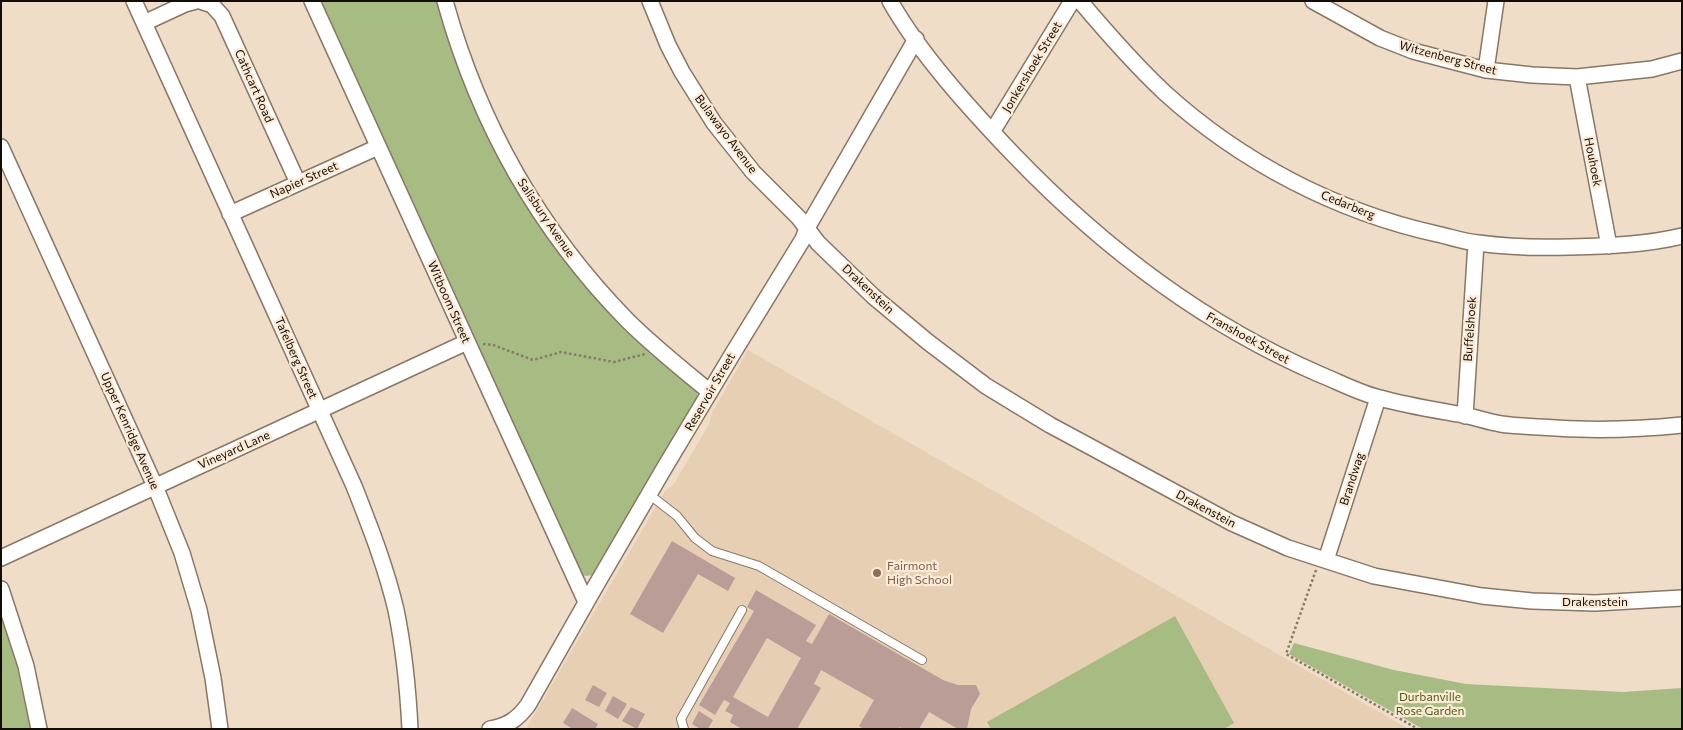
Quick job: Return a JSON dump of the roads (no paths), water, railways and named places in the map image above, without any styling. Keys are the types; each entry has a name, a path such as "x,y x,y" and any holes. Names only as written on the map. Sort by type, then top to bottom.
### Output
{"street":[{"name":"Tafelberg Street","path":"134,1 354,486 385,571 396,610 406,672 410,729"},
{"name":"Cathcart Road","path":"144,23 185,4 198,1 212,5 222,16 298,182"},
{"name":"Witboom Street","path":"312,1 586,602"},
{"name":"Salisbury Avenue","path":"445,1 465,66 500,147 550,228 590,280 628,321 660,351 710,392"},
{"name":"Bulawayo Avenue","path":"650,1 668,45 682,72 714,123 753,172 807,228"},
{"name":"Franshoek Street","path":"890,1 916,39 954,88 992,132 1027,168 1113,248 1180,299 1233,332 1292,362 1378,398 1464,416 1503,424 1577,430 1615,430 1682,425"},
{"name":"Jonkershoek Street","path":"992,132 1072,1"},
{"name":"Cedarberg","path":"1080,1 1123,52 1166,93 1223,139 1276,173 1348,208 1417,230 1476,243 1536,248 1609,246 1682,236"},
{"name":"Witzenberg Street","path":"1313,1 1380,38 1413,51 1486,70 1577,77 1652,69 1682,61"},
{"path":"1486,70 1496,1"},
{"name":"Reservoir Street","path":"490,729 503,727 520,716 528,705 586,602 730,357 802,239 916,39"},
{"name":"Houhoek","path":"1577,77 1609,246"},
{"name":"Upper Kenridge Avenue","path":"1,147 155,486 182,553 199,610 213,678 220,729"},
{"name":"Napier Street","path":"230,214 378,147"},
{"name":"Drakenstein","path":"807,228 818,243 874,297 928,342 986,386 1050,425 1232,523 1288,548 1374,576 1482,596 1532,601 1595,603 1682,598"},
{"name":"Buffelshoek","path":"1464,416 1476,243"},
{"name":"Vineyard Lane","path":"1,558 467,342"},
{"name":"Brandwag","path":"1326,560 1378,398"},
{"path":"1,590 26,666 36,707 39,729"}],"lane":[{"path":"650,495 676,516 696,538 712,551 759,566 922,660"},
{"path":"684,729 681,719 742,610"}],"place":[{"name":"Fairmont High School","path":"877,573"}],"park label":[{"name":"Durbanville Rose Garden","path":"1430,704"}]}
